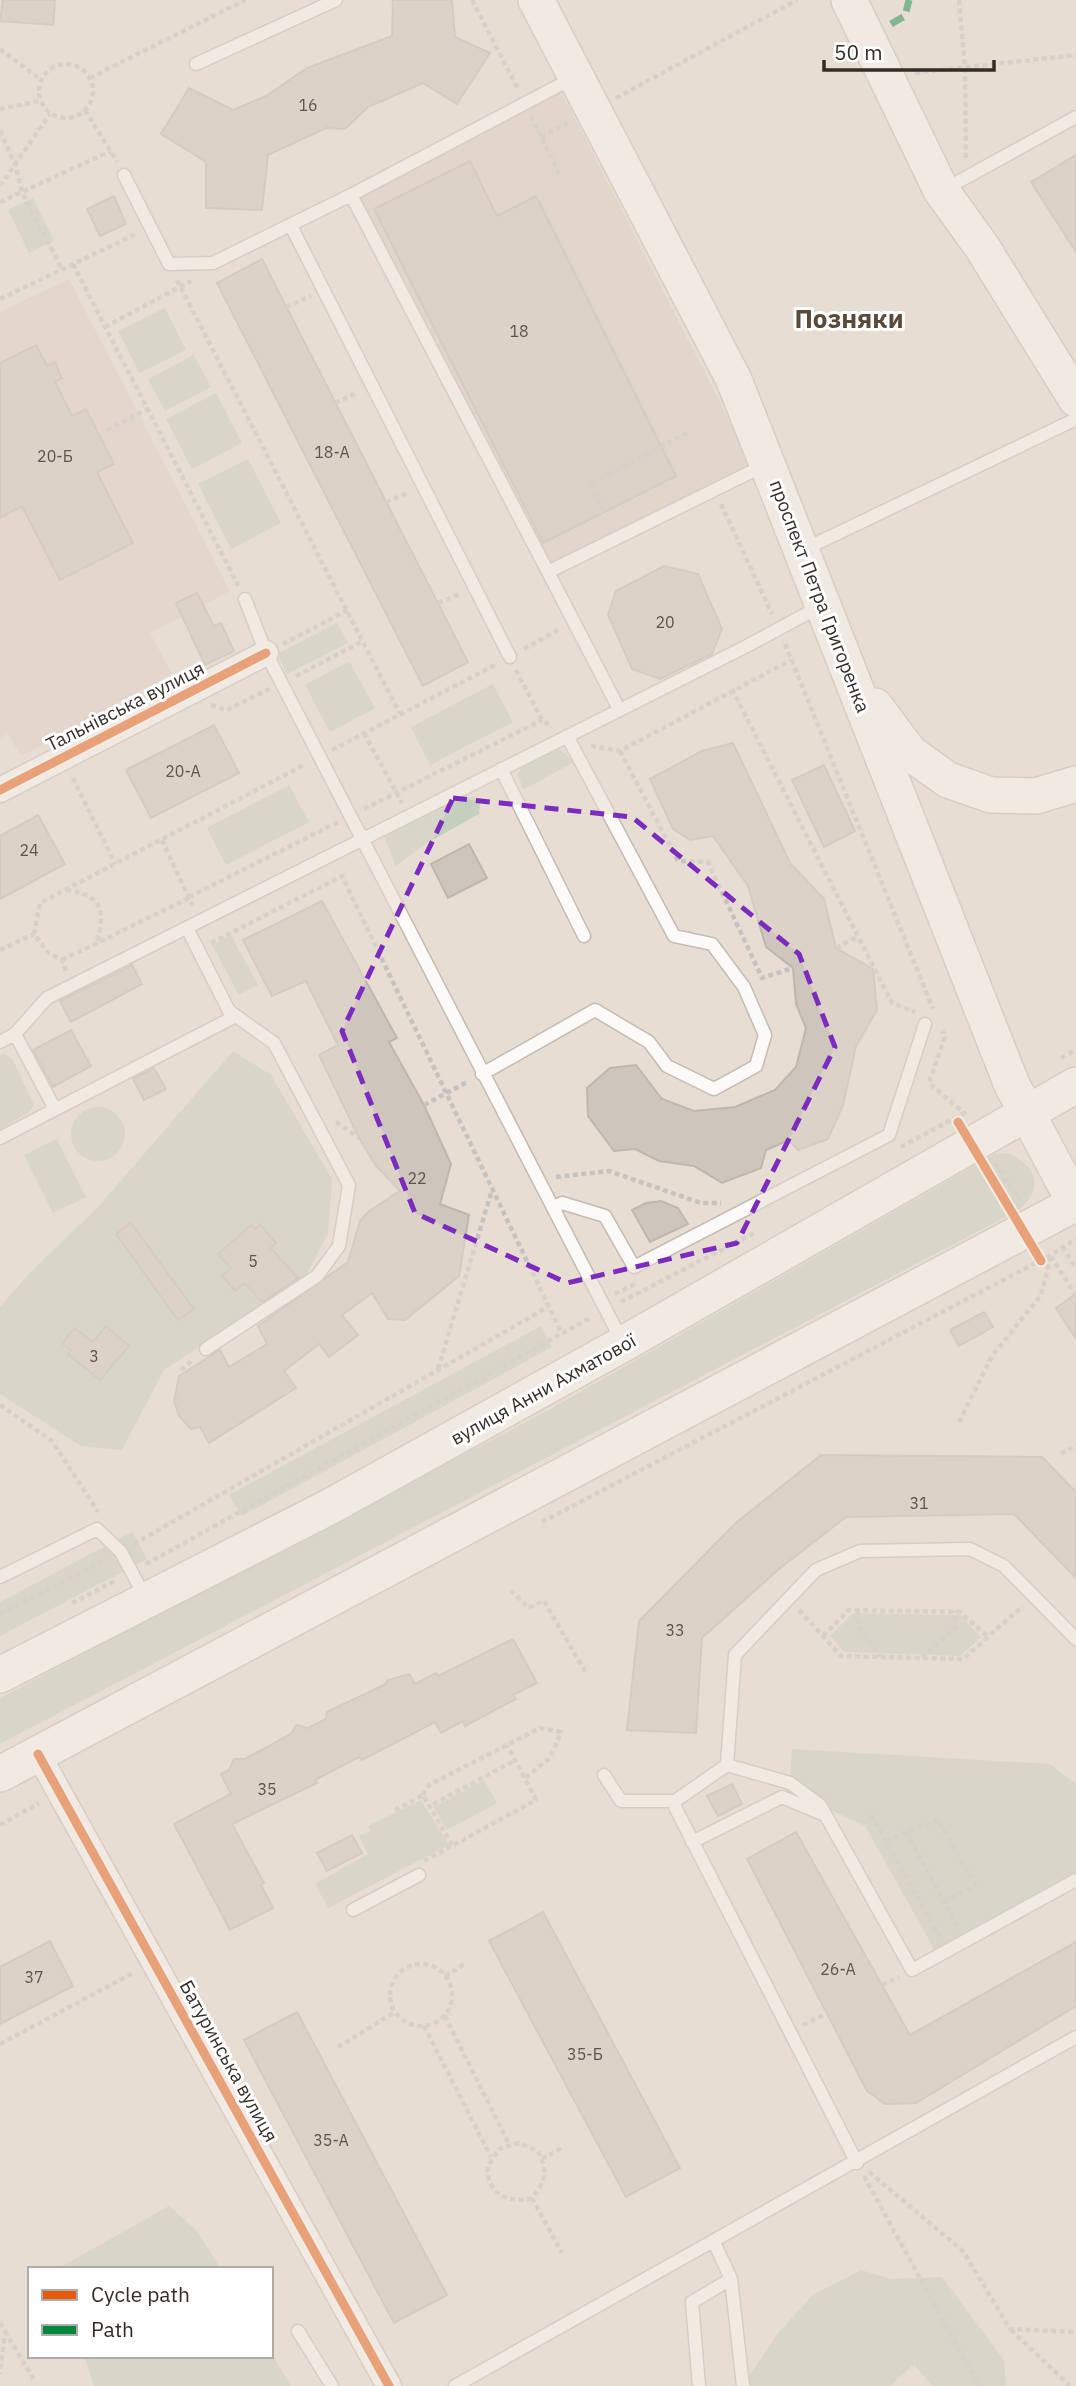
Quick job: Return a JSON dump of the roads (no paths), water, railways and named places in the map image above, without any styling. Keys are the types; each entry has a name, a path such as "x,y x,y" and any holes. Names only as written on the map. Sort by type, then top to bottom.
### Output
{"main road":[{"name":"проспект Петра Григоренка","path":"536,0 734,380 1012,1085 1076,1204"},
{"path":"849,0 954,184 982,247 1076,399"},
{"path":"847,670 910,752 948,780 992,795 1036,796 1076,784"},
{"name":"вулиця Анни Ахматової","path":"0,1675 139,1586 254,1547 624,1344 973,1126 1027,1111 1065,1073"},
{"path":"0,1774 1076,1204"}],"street":[{"name":"Тальнівська вулиця","path":"0,790 266,653"},
{"name":"Батуринська вулиця","path":"38,1754 389,2386"}],"lane":[{"path":"196,64 336,0"},
{"path":"124,175 169,264 213,264 575,77"},
{"path":"954,184 1076,117"},
{"path":"351,195 619,709"},
{"path":"291,226 510,657"},
{"path":"801,551 1076,419"},
{"path":"548,572 768,463"},
{"path":"245,599 266,653 482,1074 557,1205 624,1344"},
{"path":"0,1042 15,1034 47,998 822,606"},
{"path":"482,1074 595,1010 649,1042 667,1066 714,1088 756,1066 765,1035 744,987 712,944 674,936 567,736"},
{"path":"501,769 584,936"},
{"path":"187,928 234,1017 274,1042 349,1185 339,1245 317,1276 206,1349"},
{"path":"0,1138 234,1017"},
{"path":"557,1205 605,1216 634,1267 890,1135 925,1020"},
{"path":"15,1034 55,1109"},
{"path":"0,1577 97,1528 121,1552 139,1586"},
{"path":"727,1765 735,1655 816,1570 860,1551 970,1549 1004,1566 1076,1639"},
{"path":"604,1775 621,1801 675,1801 727,1765"},
{"path":"727,1765 790,1783 820,1805 912,1970 1076,1880"},
{"path":"692,1842 782,1797 825,1815"},
{"path":"675,1801 675,1807 692,1842 857,2162"},
{"path":"353,1910 418,1870"},
{"path":"455,2386 1076,2038"},
{"path":"715,2242 731,2279 743,2386"},
{"path":"699,2386 692,2302 731,2279"},
{"path":"298,2331 332,2386"}],"district":[{"name":"Позняки","path":"849,319"}]}
